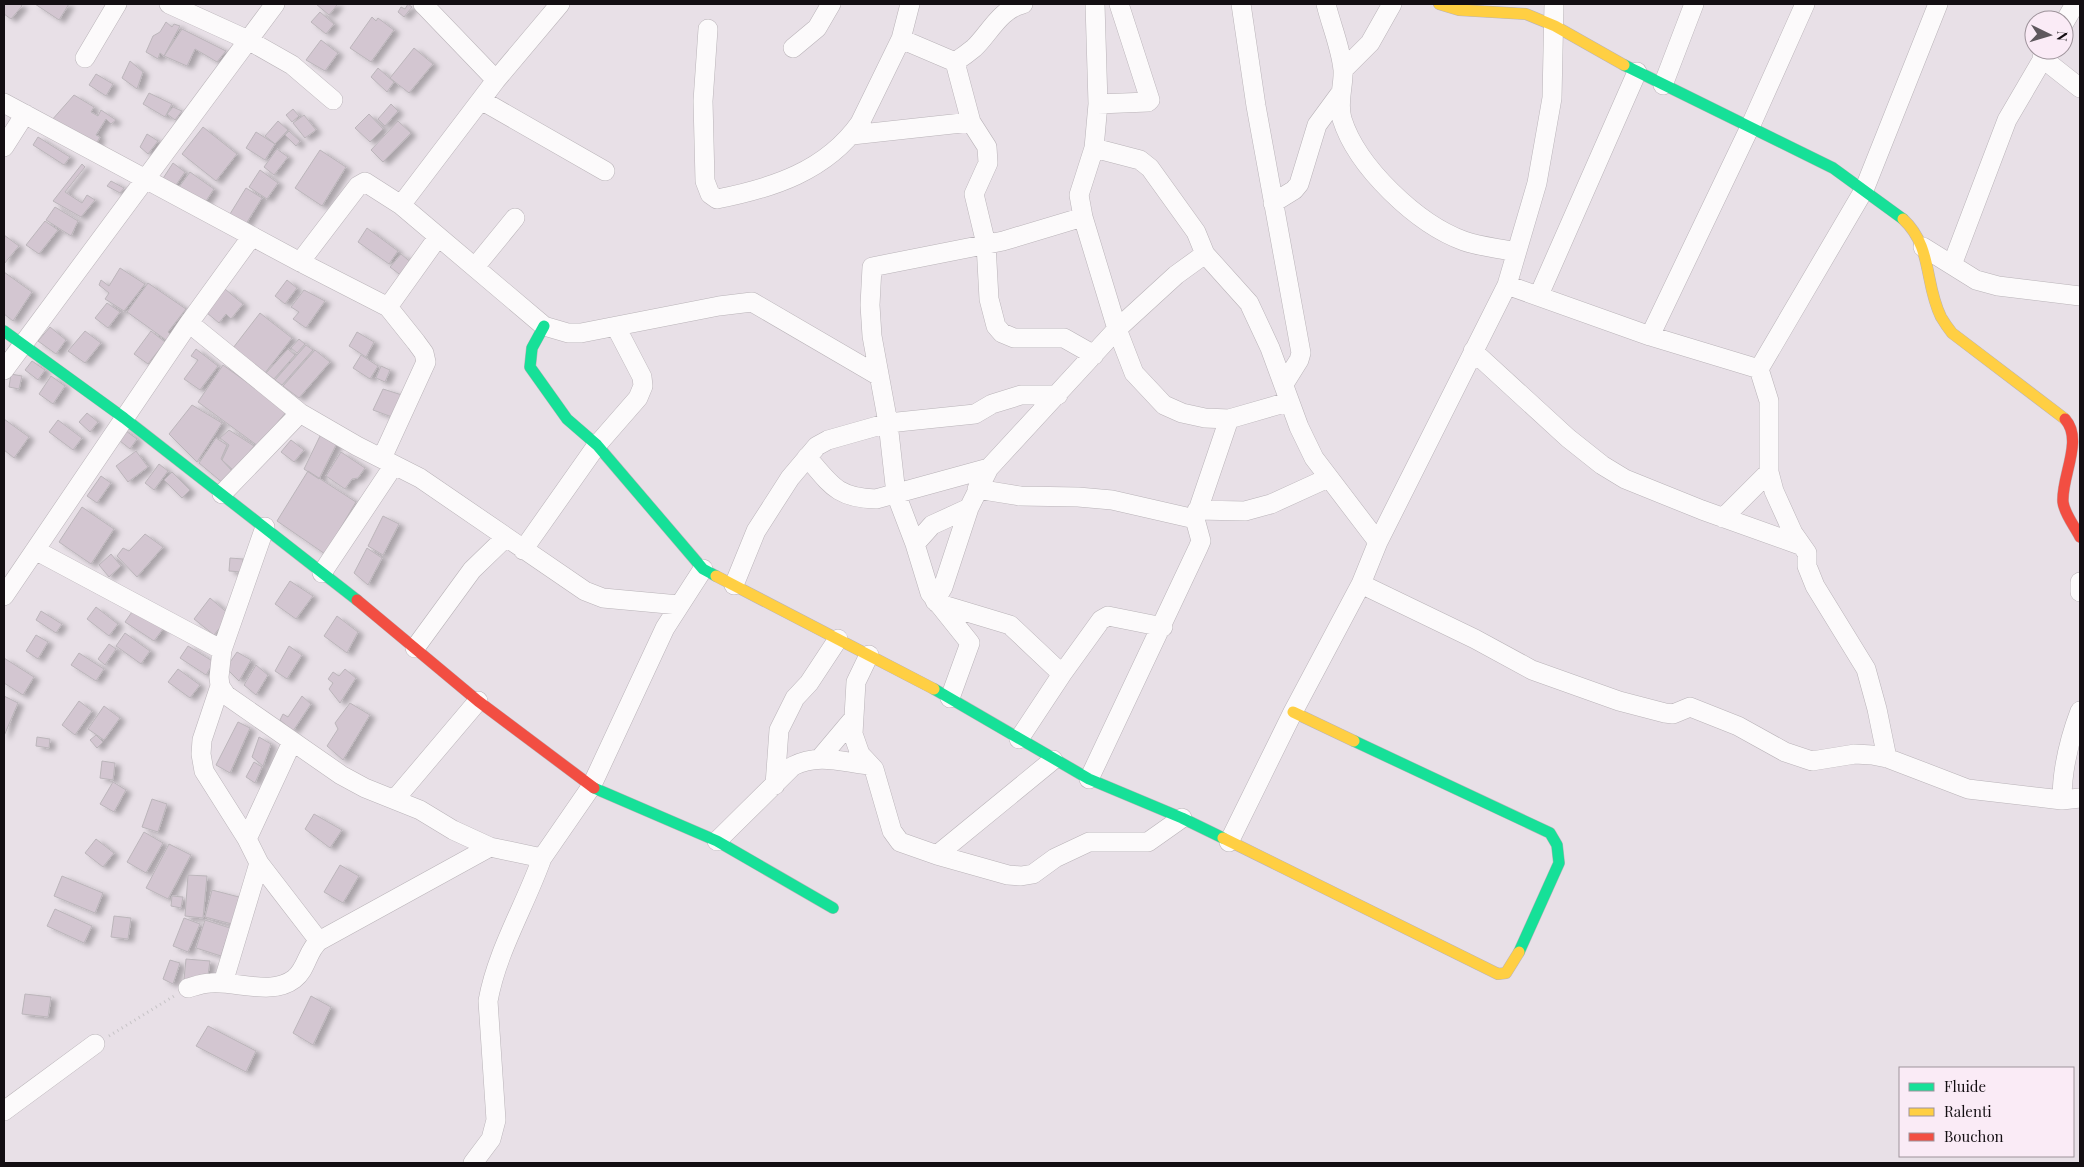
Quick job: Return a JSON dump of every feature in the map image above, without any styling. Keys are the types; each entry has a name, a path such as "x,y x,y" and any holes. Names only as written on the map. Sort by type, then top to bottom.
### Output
{"street":[{"path":"85,58 118,4"},
{"path":"169,4 248,40 303,72 332,100"},
{"path":"4,370 275,4"},
{"path":"422,4 496,80"},
{"path":"401,205 496,80 560,4"},
{"path":"793,48 817,28 831,4"},
{"path":"708,29 703,101 705,181 710,194 718,199 754,192 789,180 824,160 852,135 901,39 910,4"},
{"path":"955,62 974,48 1001,17 1016,5 1023,4"},
{"path":"1095,4 1098,104 1094,148 1079,190 1083,217 1117,329 1134,373 1164,405 1197,417 1229,419 1288,402"},
{"path":"1098,104 1148,102 1150,100 1119,4"},
{"path":"1241,4 1273,203 1301,353 1299,360 1284,384"},
{"path":"1326,4 1343,70 1339,95 1341,117 1359,156 1380,182 1428,223 1466,242 1516,252"},
{"path":"1343,70 1370,42 1392,4"},
{"path":"1439,4 1459,10 1526,14 1555,26 1637,72 1833,168 1908,224 1923,247 1936,303 1941,317 1952,333 2034,393 2067,420 2072,429 2064,504 2080,537"},
{"path":"1229,842 1361,584 1378,542 1507,285 1537,183 1552,98 1554,4"},
{"path":"1663,85 1694,4"},
{"path":"1650,336 1750,127 1805,4"},
{"path":"1887,758 1878,709 1866,669 1815,586 1807,566 1807,553 1800,545 1780,509 1769,472 1770,416 1759,369 1864,190 1938,4"},
{"path":"901,39 955,62"},
{"path":"1952,265 2006,120 2041,60"},
{"path":"2051,60 2080,88"},
{"path":"955,62 971,122 987,147 988,162 974,194 986,244 989,299 996,326 1002,333 1014,338 1058,336 1094,355"},
{"path":"1539,295 1637,72"},
{"path":"1273,203 1294,190 1299,184 1316,125 1339,95"},
{"path":"481,100 605,171"},
{"path":"4,102 300,262 388,307 424,353 426,362 388,462 322,572"},
{"path":"4,147 25,114"},
{"path":"852,135 971,122"},
{"path":"1094,148 1140,160 1150,168 1196,232 1205,254 1249,303 1284,384 1288,402 1314,458 1378,542"},
{"path":"300,262 358,186 365,182 401,205 544,326 573,334 719,306 752,302 879,376"},
{"path":"970,643 936,602 926,583 915,544 896,494 888,423 879,376 870,305 872,267 986,244 1083,217"},
{"path":"475,267 515,218"},
{"path":"4,596 189,323 252,236"},
{"path":"388,307 438,237"},
{"path":"1923,247 1976,280 1998,286 2080,296"},
{"path":"936,602 943,587 969,508 989,468 1117,329 1170,280 1205,254"},
{"path":"1507,285 1650,336 1759,369"},
{"path":"189,323 300,413 420,478 505,538 594,596 679,605"},
{"path":"544,326 532,348 530,367 567,420 597,445 634,492 703,569 950,698 1052,760 1089,779 1182,818 1498,974 1506,973 1512,966 1559,863 1557,845 1550,833 1294,712"},
{"path":"523,550 597,445 638,398 643,386 642,377 616,327"},
{"path":"4,332 124,418 265,527 478,701 591,787 717,841 832,908"},
{"path":"1473,350 1568,438 1602,466 1625,479 1723,518 1800,545"},
{"path":"734,585 756,531 790,478 817,446 828,440 888,423 975,414 992,404 1021,395 1058,395"},
{"path":"222,494 300,413"},
{"path":"1089,779 1163,627 1201,541 1196,515 1229,419"},
{"path":"807,457 833,487 846,496 876,499 989,468"},
{"path":"1723,518 1769,472"},
{"path":"977,489 1020,496 1078,497 1112,500 1196,515 1245,512 1271,504 1328,478"},
{"path":"915,544 932,525 969,508"},
{"path":"905,518 932,525"},
{"path":"265,527 222,650 220,686 202,740 201,754 204,771 247,839 259,863 319,941"},
{"path":"415,648 478,563 505,538"},
{"path":"36,550 222,650"},
{"path":"473,1163 491,1138 496,1120 488,1001 497,962 527,898 542,858 591,787 665,628 703,569"},
{"path":"2080,582 2080,592"},
{"path":"1361,584 1475,639 1532,670 1619,701 1673,714 1690,707 1738,726 1785,752 1812,761 1855,754 1887,758 1968,789 2071,799 2062,778 2071,734 2080,711"},
{"path":"936,602 1010,625 1062,674"},
{"path":"1019,739 1101,620 1108,616 1163,627"},
{"path":"950,698 970,643 989,618"},
{"path":"775,785 776,750 782,722 795,698 809,683 838,639"},
{"path":"869,655 856,682 853,719 855,742 860,754 876,775 892,831 900,842 937,855 1008,875 1021,876 1034,874 1055,858 1089,842 1148,842 1182,818"},
{"path":"220,686 226,695 292,742 341,775 365,788 420,810 453,830 490,846 542,858"},
{"path":"395,799 478,701"},
{"path":"821,758 853,719"},
{"path":"247,839 292,742"},
{"path":"717,841 793,766 803,761 821,758 869,765"},
{"path":"937,855 1052,760"},
{"path":"188,988 210,982 267,987 284,985 296,978 305,964 312,946 319,941 490,846"},
{"path":"223,983 259,863"},
{"path":"4,1111 96,1044"}],"path":[{"path":"96,1044 188,988"}],"building":[{"path":"4,4 20,4 22,6 11,19 4,14"},
{"path":"35,4 69,4 59,20"},
{"path":"316,4 338,4 329,15"},
{"path":"408,4 412,7 404,17 398,12 401,7 405,9"},
{"path":"320,12 334,24 326,34 311,22"},
{"path":"372,17 376,21 378,18 394,30 371,62 350,48"},
{"path":"166,22 172,27 174,24 180,26 164,56 160,53 158,59 146,52 153,36 160,32"},
{"path":"182,29 226,51 217,62 195,49 187,66 164,56"},
{"path":"321,40 338,53 325,71 306,60"},
{"path":"414,48 433,64 409,93 390,78"},
{"path":"130,61 143,72 137,89 122,78"},
{"path":"378,68 394,82 387,92 371,77"},
{"path":"96,74 113,84 106,96 89,85"},
{"path":"149,93 172,104 165,117 143,104"},
{"path":"74,95 94,107 91,112 98,116 101,110 116,120 111,124 106,119 96,135 100,137 94,148 51,121"},
{"path":"391,104 398,111 385,126 378,119"},
{"path":"173,107 182,111 175,120 167,114"},
{"path":"293,109 299,116 292,122 286,115"},
{"path":"369,114 383,129 370,142 355,128"},
{"path":"304,115 316,130 305,138 293,123"},
{"path":"278,121 288,130 275,144 265,136"},
{"path":"398,121 411,133 383,162 371,150"},
{"path":"203,127 237,154 216,181 182,154"},
{"path":"289,131 300,141 296,146 285,135"},
{"path":"256,132 275,144 265,160 246,148"},
{"path":"147,134 158,141 148,154 140,147"},
{"path":"38,137 70,157 64,165 33,145"},
{"path":"277,149 288,157 274,175 264,167"},
{"path":"320,150 346,167 322,206 295,188"},
{"path":"173,163 185,172 174,188 162,180"},
{"path":"82,164 85,167 65,192 82,203 87,195 95,200 81,217 53,201"},
{"path":"260,170 278,183 267,199 249,187"},
{"path":"190,172 214,189 204,204 179,187"},
{"path":"111,181 124,188 120,193 107,186"},
{"path":"246,188 262,198 246,224 230,214"},
{"path":"55,207 78,221 71,236 46,220"},
{"path":"45,221 58,230 39,254 26,245"},
{"path":"367,228 398,251 389,264 358,242"},
{"path":"4,235 19,246 4,264"},
{"path":"401,254 413,264 403,277 390,267"},
{"path":"120,268 145,284 124,311 105,299 109,293 99,285 101,280 109,286"},
{"path":"4,272 32,292 13,321 4,314"},
{"path":"287,280 297,288 285,304 275,296"},
{"path":"148,283 186,309 168,332 171,335 166,340 127,312"},
{"path":"225,289 243,304 231,319 226,314 219,323 207,313"},
{"path":"304,290 325,301 306,328 293,319 299,312 291,307"},
{"path":"107,303 120,312 108,328 95,318"},
{"path":"260,313 292,338 265,373 233,348"},
{"path":"50,327 66,340 56,354 38,341"},
{"path":"85,331 101,343 85,363 68,351"},
{"path":"151,331 165,342 148,364 134,354"},
{"path":"357,332 374,342 366,357 349,346"},
{"path":"299,339 305,344 297,353 291,348"},
{"path":"306,345 313,350 282,385 275,380"},
{"path":"196,349 218,366 200,390 184,379 198,360 191,356"},
{"path":"288,349 295,355 274,379 266,373"},
{"path":"315,350 330,362 299,398 283,386"},
{"path":"361,355 378,366 370,379 353,368"},
{"path":"32,361 45,370 38,380 25,370"},
{"path":"223,365 287,411 258,446 198,402"},
{"path":"381,366 390,370 385,382 376,378"},
{"path":"11,374 22,376 19,389 9,387"},
{"path":"51,376 65,386 53,404 39,394"},
{"path":"383,389 402,395 392,417 373,410"},
{"path":"192,405 222,423 197,462 169,434"},
{"path":"87,413 98,422 90,432 79,422"},
{"path":"4,419 29,437 14,458 4,450"},
{"path":"58,420 82,438 73,450 49,432"},
{"path":"122,428 137,439 130,449 115,437"},
{"path":"229,430 254,446 234,471 222,460 229,445 220,438"},
{"path":"321,434 337,443 319,479 304,469"},
{"path":"216,438 227,445 221,459 233,472 224,484 199,463"},
{"path":"291,440 304,450 294,462 281,452"},
{"path":"136,451 148,467 128,482 116,466"},
{"path":"341,452 365,468 358,478 352,479 345,489 326,476"},
{"path":"159,464 168,471 154,490 145,483"},
{"path":"308,471 356,502 325,554 277,521"},
{"path":"172,472 190,490 182,498 164,480"},
{"path":"101,476 111,483 97,503 87,496"},
{"path":"82,507 114,529 91,564 59,542"},
{"path":"383,516 399,524 383,555 368,546"},
{"path":"145,534 163,547 137,577 117,556 123,548 129,551"},
{"path":"367,548 382,558 368,585 354,573"},
{"path":"111,554 121,566 109,577 99,565"},
{"path":"230,558 243,559 242,572 229,571"},
{"path":"290,581 313,596 296,619 275,604"},
{"path":"210,598 230,615 214,635 194,619"},
{"path":"96,607 118,624 109,636 87,619"},
{"path":"134,609 163,629 154,641 125,622"},
{"path":"41,611 62,624 56,633 36,620"},
{"path":"337,616 358,632 347,653 324,636"},
{"path":"125,633 150,651 141,664 116,646"},
{"path":"36,635 48,642 38,659 26,651"},
{"path":"109,644 116,649 105,665 98,659"},
{"path":"188,646 214,662 206,675 180,658"},
{"path":"289,646 302,655 287,679 275,671"},
{"path":"237,652 251,660 239,681 226,668"},
{"path":"79,653 104,669 96,681 71,665"},
{"path":"4,658 34,677 23,695 4,683"},
{"path":"256,665 268,675 256,695 244,685"},
{"path":"178,669 200,685 190,698 168,682"},
{"path":"345,669 356,678 340,703 329,689 333,683 328,679 333,672 339,676"},
{"path":"4,696 18,703 4,736"},
{"path":"302,696 311,704 293,731 280,720 283,714 288,717"},
{"path":"79,701 92,711 75,735 62,725"},
{"path":"350,703 370,715 343,760 327,746 338,729 335,723"},
{"path":"104,706 120,718 104,740 88,729"},
{"path":"238,722 250,728 230,773 216,765"},
{"path":"96,735 103,742 97,748 90,740"},
{"path":"37,737 50,739 49,748 36,746"},
{"path":"259,737 271,744 263,766 252,757"},
{"path":"102,761 115,763 113,780 100,778"},
{"path":"254,762 262,767 255,783 246,777"},
{"path":"113,782 126,790 114,812 100,804"},
{"path":"152,799 167,804 158,832 142,827"},
{"path":"314,814 342,830 330,848 305,829"},
{"path":"144,832 163,843 146,873 127,862"},
{"path":"96,839 114,853 103,867 85,853"},
{"path":"169,844 191,855 168,899 146,888"},
{"path":"340,865 359,876 343,903 324,892"},
{"path":"188,875 207,876 203,918 185,916"},
{"path":"62,876 103,893 95,913 54,896"},
{"path":"212,890 239,897 232,924 205,917"},
{"path":"172,896 183,897 181,908 171,906"},
{"path":"55,909 92,926 84,943 47,926"},
{"path":"114,916 131,918 128,939 111,937"},
{"path":"184,918 200,924 188,952 173,946"},
{"path":"205,920 230,928 221,956 196,948"},
{"path":"186,959 210,961 207,982 184,979"},
{"path":"170,960 180,963 173,984 163,979"},
{"path":"25,994 51,997 48,1017 22,1014"},
{"path":"311,996 331,1007 313,1045 293,1033"},
{"path":"208,1026 256,1051 246,1072 196,1046"}],"traffic: fast":[{"path":"1624,65 1833,168 1903,219"},
{"path":"544,326 532,348 530,367 567,419 597,445 703,569 716,576"},
{"path":"4,331 124,418 357,600"},
{"path":"934,689 1089,779 1182,818 1223,838"},
{"path":"1354,741 1550,833 1557,845 1559,863 1519,952"},
{"path":"594,788 717,841 833,908"}],"traffic: slow":[{"path":"1439,4 1459,10 1526,14 1555,26 1624,65"},
{"path":"1903,219 1913,230 1919,241 1924,253 1936,304 1941,317 1952,333 2065,419"},
{"path":"716,576 934,689"},
{"path":"1293,712 1354,741"},
{"path":"1223,838 1498,974 1506,973 1519,952"}],"traffic: jam":[{"path":"2065,419 2070,428 2072,448 2063,492 2063,502 2080,537"},
{"path":"357,600 478,701 594,788"}]}
